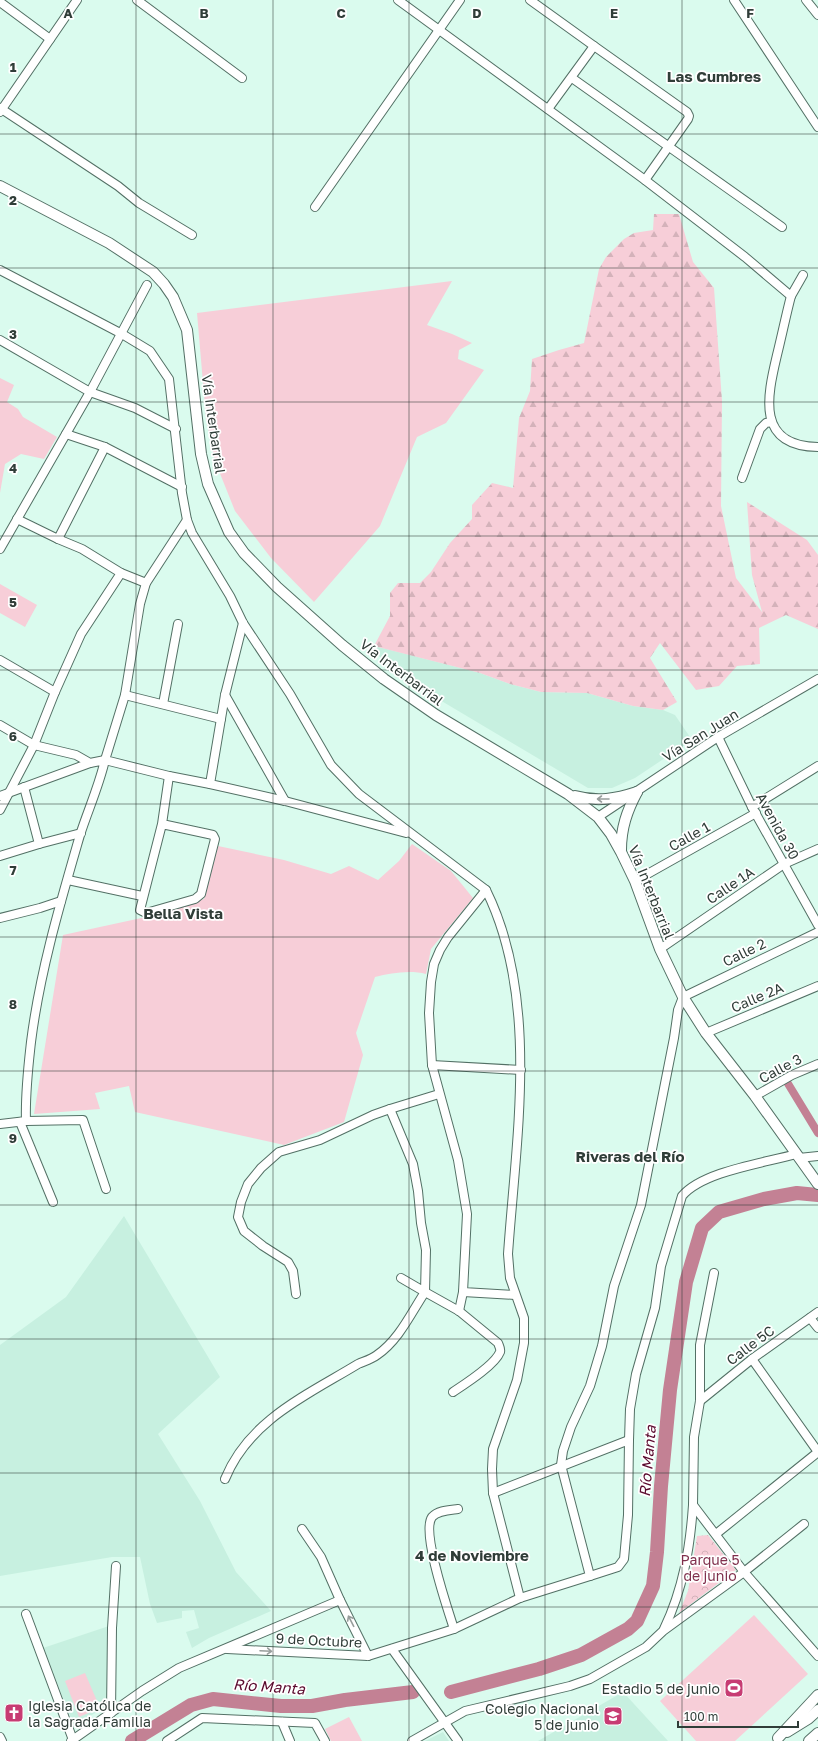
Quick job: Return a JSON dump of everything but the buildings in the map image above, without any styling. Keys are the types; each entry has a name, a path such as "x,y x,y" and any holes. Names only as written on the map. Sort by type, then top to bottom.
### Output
{"main road":[{"name":"Vía Interbarrial","path":"0,186 109,243 153,272 173,297 187,330 201,454 208,484 229,532 244,553 271,582 342,645 409,698 568,794 598,817 611,834 635,881 660,949 683,997 706,1033 755,1096 818,1184"},
{"path":"568,794 590,799 609,799 637,792"},
{"path":"621,852 623,824 628,808 637,792"},
{"path":"776,1739 818,1695"},
{"path":"776,1739 808,1719 818,1710"},
{"path":"809,1741 818,1733"}],"street":[{"path":"78,0 1,110 118,186 139,203 192,235"},
{"path":"398,0 440,29 646,180 733,247 791,296"},
{"path":"315,207 460,0"},
{"path":"530,0 687,112 689,116 688,119 646,180"},
{"path":"734,0 818,127"},
{"path":"806,0 818,15"},
{"path":"142,1 242,78"},
{"path":"0,2 50,39"},
{"path":"548,109 594,46"},
{"path":"572,78 782,227"},
{"path":"0,270 122,334 150,351 169,379 187,520 192,533 230,596 243,623 290,694 332,765 359,794 486,890 496,912 510,961 517,1006 521,1070 508,1254 510,1278 515,1296 524,1318 524,1343 517,1380 493,1449 492,1469 493,1493 520,1598"},
{"path":"803,275 791,296 769,386 768,400 771,422 777,432 790,442 808,447 818,447"},
{"path":"0,549 90,392 147,285"},
{"path":"0,340 90,392 135,408 176,429"},
{"path":"742,478 760,429 766,423 771,422"},
{"path":"66,434 105,447 182,487"},
{"path":"58,539 105,447"},
{"path":"17,519 82,549 121,573 146,583"},
{"path":"53,1202 23,1121 26,1084 36,1008 48,949 61,901 125,695 140,604 146,583 187,520"},
{"path":"0,810 10,794 34,745 55,692 81,634 121,573"},
{"path":"210,784 225,695 243,623"},
{"path":"163,704 178,624"},
{"path":"0,660 55,692"},
{"name":"Vía San Juan","path":"598,817 718,737 818,680"},
{"path":"125,695 221,719"},
{"path":"225,695 285,801"},
{"path":"0,725 34,745 76,755 90,763"},
{"name":"Avenida 30","path":"718,737 754,810 784,864 816,915 818,925"},
{"path":"0,796 10,794 24,787 90,763 105,760 169,776 285,801 410,834"},
{"name":"Calle 1","path":"635,881 754,810 818,766"},
{"path":"162,824 214,835 215,839 201,894 195,899 146,913 140,910 142,896 162,824 169,776"},
{"path":"24,787 39,844"},
{"path":"0,856 81,833"},
{"name":"Calle 1A","path":"660,949 784,864 818,849"},
{"path":"68,880 142,896"},
{"path":"459,1311 463,1292 467,1214 458,1160 432,1065 429,1013 430,982 434,964 440,950 448,937 486,890"},
{"path":"0,918 61,901"},
{"name":"Calle 2","path":"683,997 818,932"},
{"name":"Calle 2A","path":"706,1033 818,986"},
{"path":"590,1576 561,1465 563,1452 571,1427 590,1386 602,1346 614,1286 641,1205 674,1038 675,1022 683,997"},
{"name":"Calle 3","path":"755,1096 792,1075 818,1064"},
{"path":"432,1065 521,1070"},
{"path":"296,1294 293,1271 288,1262 263,1246 244,1231 238,1217 241,1202 248,1184 261,1168 279,1152 320,1140 372,1115 439,1094"},
{"path":"225,1479 238,1453 249,1438 270,1418 378,1354 392,1342 425,1292 427,1269 426,1250 413,1164 390,1109"},
{"path":"0,1124 23,1121 83,1120 106,1189"},
{"path":"368,1656 454,1629 520,1598 618,1567 624,1559 629,1501 630,1409 634,1382 655,1308 663,1259 682,1196 690,1189 704,1181 731,1171 818,1156"},
{"path":"663,1631 678,1597 689,1550 693,1505 694,1437 700,1401 700,1345 714,1273"},
{"path":"401,1278 459,1311 498,1343 500,1348 499,1353 482,1372 453,1392"},
{"path":"463,1292 515,1296"},
{"name":"Calle 5C","path":"700,1401 752,1359 818,1312"},
{"path":"810,1318 818,1328"},
{"path":"716,1534 818,1452 752,1359"},
{"path":"493,1493 561,1465 629,1440"},
{"path":"693,1505 744,1572 818,1656"},
{"path":"454,1629 436,1571 429,1524 434,1515 438,1512 458,1509"},
{"path":"412,1741 465,1711 581,1683 646,1647 663,1631 744,1572 804,1524"},
{"path":"302,1529 321,1557 340,1600"},
{"path":"111,1713 112,1628 116,1566"},
{"name":"9 de Octubre","path":"72,1740 83,1738 111,1713 142,1691 179,1668 340,1600 368,1656 227,1649"},
{"path":"26,1614 72,1740"},
{"path":"392,1649 458,1741"},
{"path":"167,1741 202,1718 315,1723 325,1741"},
{"path":"282,1722 290,1741"},
{"path":"0,1737 2,1741"}],"shaded area":[{"path":"363,643 480,673 510,684 541,692 587,693 633,706 663,710 675,715 692,740 635,778 612,788 588,788 413,684"},
{"path":"124,1216 220,1377 158,1434 200,1501 236,1572 271,1611 209,1638 192,1648 186,1632 199,1628 194,1610 182,1611 182,1618 157,1623 150,1604 140,1557 112,1557 0,1576 0,1345 66,1297"},
{"path":"109,1626 108,1705 74,1726 43,1648"},
{"name":"Colegio Nacional 5 de junio","path":"623,1692 668,1741 538,1741"},
{"path":"443,1732 449,1741 425,1741"}],"green space":[{"path":"654,214 679,214 693,262 714,288 722,401 721,506 736,578 762,612 752,575 747,502 807,540 818,555 818,629 786,615 759,628 760,664 737,666 719,686 696,690 660,643 650,658 677,702 663,710 633,706 587,693 541,692 510,684 480,673 374,646 390,616 390,593 398,583 420,583 431,572 450,543 472,519 472,505 492,483 513,488 519,418 530,391 532,359 584,343 599,269 606,257 624,239 634,233 653,230"},
{"path":"452,281 427,325 472,343 459,350 458,359 484,370 446,423 417,437 380,526 314,602 271,558 235,511 215,461 206,418 197,313"},
{"path":"0,378 14,385 7,402 18,409 23,417 57,437 44,459 21,454 5,464 0,493"},
{"path":"0,584 37,605 25,627 0,613"},
{"path":"412,844 451,871 473,898 431,949 426,974 400,972 375,977 356,1033 363,1055 344,1122 284,1145 135,1112 129,1086 95,1093 100,1109 34,1114 63,935 146,917 204,899 218,846 284,860 331,874 349,866 378,880 399,861"},
{"name":"Parque 5 de junio","path":"708,1535 736,1570 679,1613 688,1591 697,1536"},
{"name":"Estadio 5 de junio","path":"754,1615 808,1674 735,1741 696,1741 660,1701"},
{"path":"85,1673 100,1708 79,1717 65,1681"},
{"path":"349,1717 362,1741 331,1741 325,1729"}],"waterway":[{"path":"787,1082 818,1133"},
{"name":"Río Manta","path":"451,1692 539,1669 581,1655 628,1629 637,1621 653,1586 670,1390 686,1282 702,1228 719,1212 764,1199 797,1193 818,1195"},
{"name":"Río Manta","path":"132,1741 191,1705 213,1699 281,1706 312,1706 345,1700 413,1692"}],"place":[{"name":"Estadio 5 de junio","path":"734,1688"},
{"name":"Iglesia Católica de la Sagrada Familia","path":"14,1713"},
{"name":"Colegio Nacional 5 de junio","path":"613,1716"}],"district":[{"name":"Las Cumbres","path":"714,76"},
{"name":"Bella Vista","path":"183,913"},
{"name":"Riveras del Río","path":"630,1156"},
{"name":"4 de Noviembre","path":"472,1555"}]}
